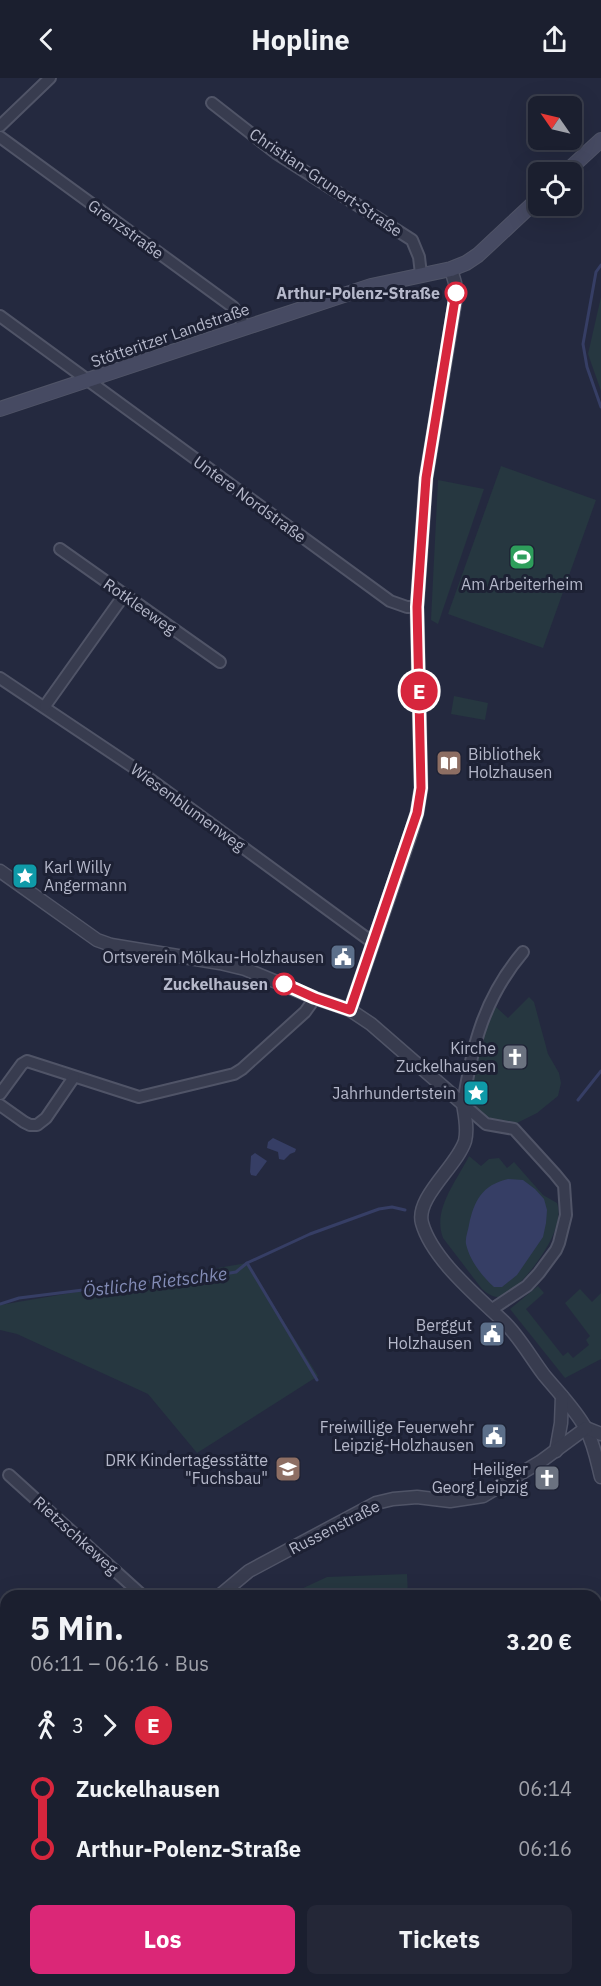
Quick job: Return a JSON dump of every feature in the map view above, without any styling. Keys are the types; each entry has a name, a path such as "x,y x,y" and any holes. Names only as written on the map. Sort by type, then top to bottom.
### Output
{"main road":[{"path":"578,162 601,140"},
{"name":"Stötteritzer Landstraße","path":"0,409 371,286 466,264 528,208"}],"street":[{"path":"0,126 50,78"},
{"name":"Christian-Grunert-Straße","path":"212,103 276,153 412,240 419,257 421,274"},
{"name":"Grenzstraße","path":"0,138 233,307 244,327"},
{"path":"350,1010 411,833 421,788 417,607 426,478 456,296 451,269"},
{"name":"Untere Nordstraße","path":"0,316 390,601 407,607 417,607"},
{"name":"Rotkleeweg","path":"60,549 220,662"},
{"path":"45,706 124,595"},
{"name":"Wiesenblumenweg","path":"0,678 136,769 372,942"},
{"path":"0,871 104,943 245,969 350,1010 371,1024 486,1124 514,1129 564,1185 566,1215 559,1243 539,1273 524,1289 491,1310"},
{"path":"523,952 497,988 485,1014 474,1044 463,1104 466,1123 465,1141 421,1210 421,1219 431,1242 446,1263 465,1286 505,1322 586,1428 601,1477"},
{"path":"0,1094 22,1064 27,1061 140,1097 234,1074 305,1012 315,998"},
{"path":"0,1105 24,1122 37,1125 46,1118 74,1077"},
{"path":"556,1451 562,1420 562,1396"},
{"path":"586,1428 601,1434"},
{"name":"Russenstraße","path":"226,1590 249,1571 376,1503 393,1498 417,1497 450,1502 483,1496 556,1451 586,1428"},
{"name":"Rietzschkeweg","path":"9,1475 136,1590"}],"shaded area":[{"path":"601,297 601,391 588,354"},
{"name":"Am Arbeiterheim","path":"501,466 596,500 543,648 448,614"},
{"path":"438,480 484,489 438,624 431,620"},
{"path":"454,696 488,703 485,720 451,714"},
{"path":"529,997 534,1002 548,1054 559,1073 561,1083 558,1096 537,1113 513,1125 504,1124 475,1109 468,1090 490,1010 496,1007 508,1018"},
{"path":"469,1156 481,1166 489,1159 499,1158 507,1168 514,1162 543,1195 557,1203 556,1227 543,1254 505,1297 493,1296 482,1289 443,1238 440,1227 447,1196"},
{"path":"247,1263 318,1376 197,1453 148,1394 17,1334 0,1330 0,1305"},
{"path":"538,1286 544,1293 526,1309 563,1356 568,1352 573,1358 589,1345 586,1340 590,1336 565,1303 580,1289 592,1302 601,1293 601,1359 565,1378 510,1309"},
{"path":"407,1574 408,1590 299,1590 327,1577"}],"water":[{"path":"273,1138 296,1149 295,1152 284,1160 279,1159 278,1152 267,1148 268,1142"},
{"path":"255,1153 267,1161 256,1176 251,1175 250,1172 251,1156"},
{"path":"508,1179 523,1180 544,1199 547,1210 546,1223 543,1237 517,1275 502,1287 494,1287 473,1262 466,1239 471,1216 481,1195 492,1185"}],"waterway":[{"path":"601,265 596,272 583,344 587,367 601,407"},
{"name":"Östliche Rietschke","path":"578,1100 601,1071"},
{"name":"Östliche Rietschke","path":"0,1304 19,1298 147,1282 184,1275 200,1278 236,1272 247,1263 310,1234 379,1209 392,1207 405,1210"},
{"path":"247,1263 317,1380"}],"bus line":[{"name":"E","path":"284,984 350,1010 417,813 421,788 417,607 426,478 456,293"}],"place":[{"name":"Arthur-Polenz-Straße","path":"456,293"},
{"name":"Am Arbeiterheim","path":"522,557"},
{"name":"Bibliothek Holzhausen","path":"449,763"},
{"name":"Karl Willy Angermann","path":"25,876"},
{"name":"Ortsverein Mölkau-Holzhausen","path":"343,957"},
{"name":"Zuckelhausen","path":"284,984"},
{"name":"Kirche Zuckelhausen","path":"515,1057"},
{"name":"Jahrhundertstein","path":"476,1093"},
{"name":"Berggut Holzhausen","path":"492,1334"},
{"name":"Freiwillige Feuerwehr Leipzig-Holzhausen","path":"494,1436"},
{"name":"DRK Kindertagesstätte \"Fuchsbau\"","path":"288,1469"},
{"name":"Heiliger Georg Leipzig","path":"547,1478"}]}
